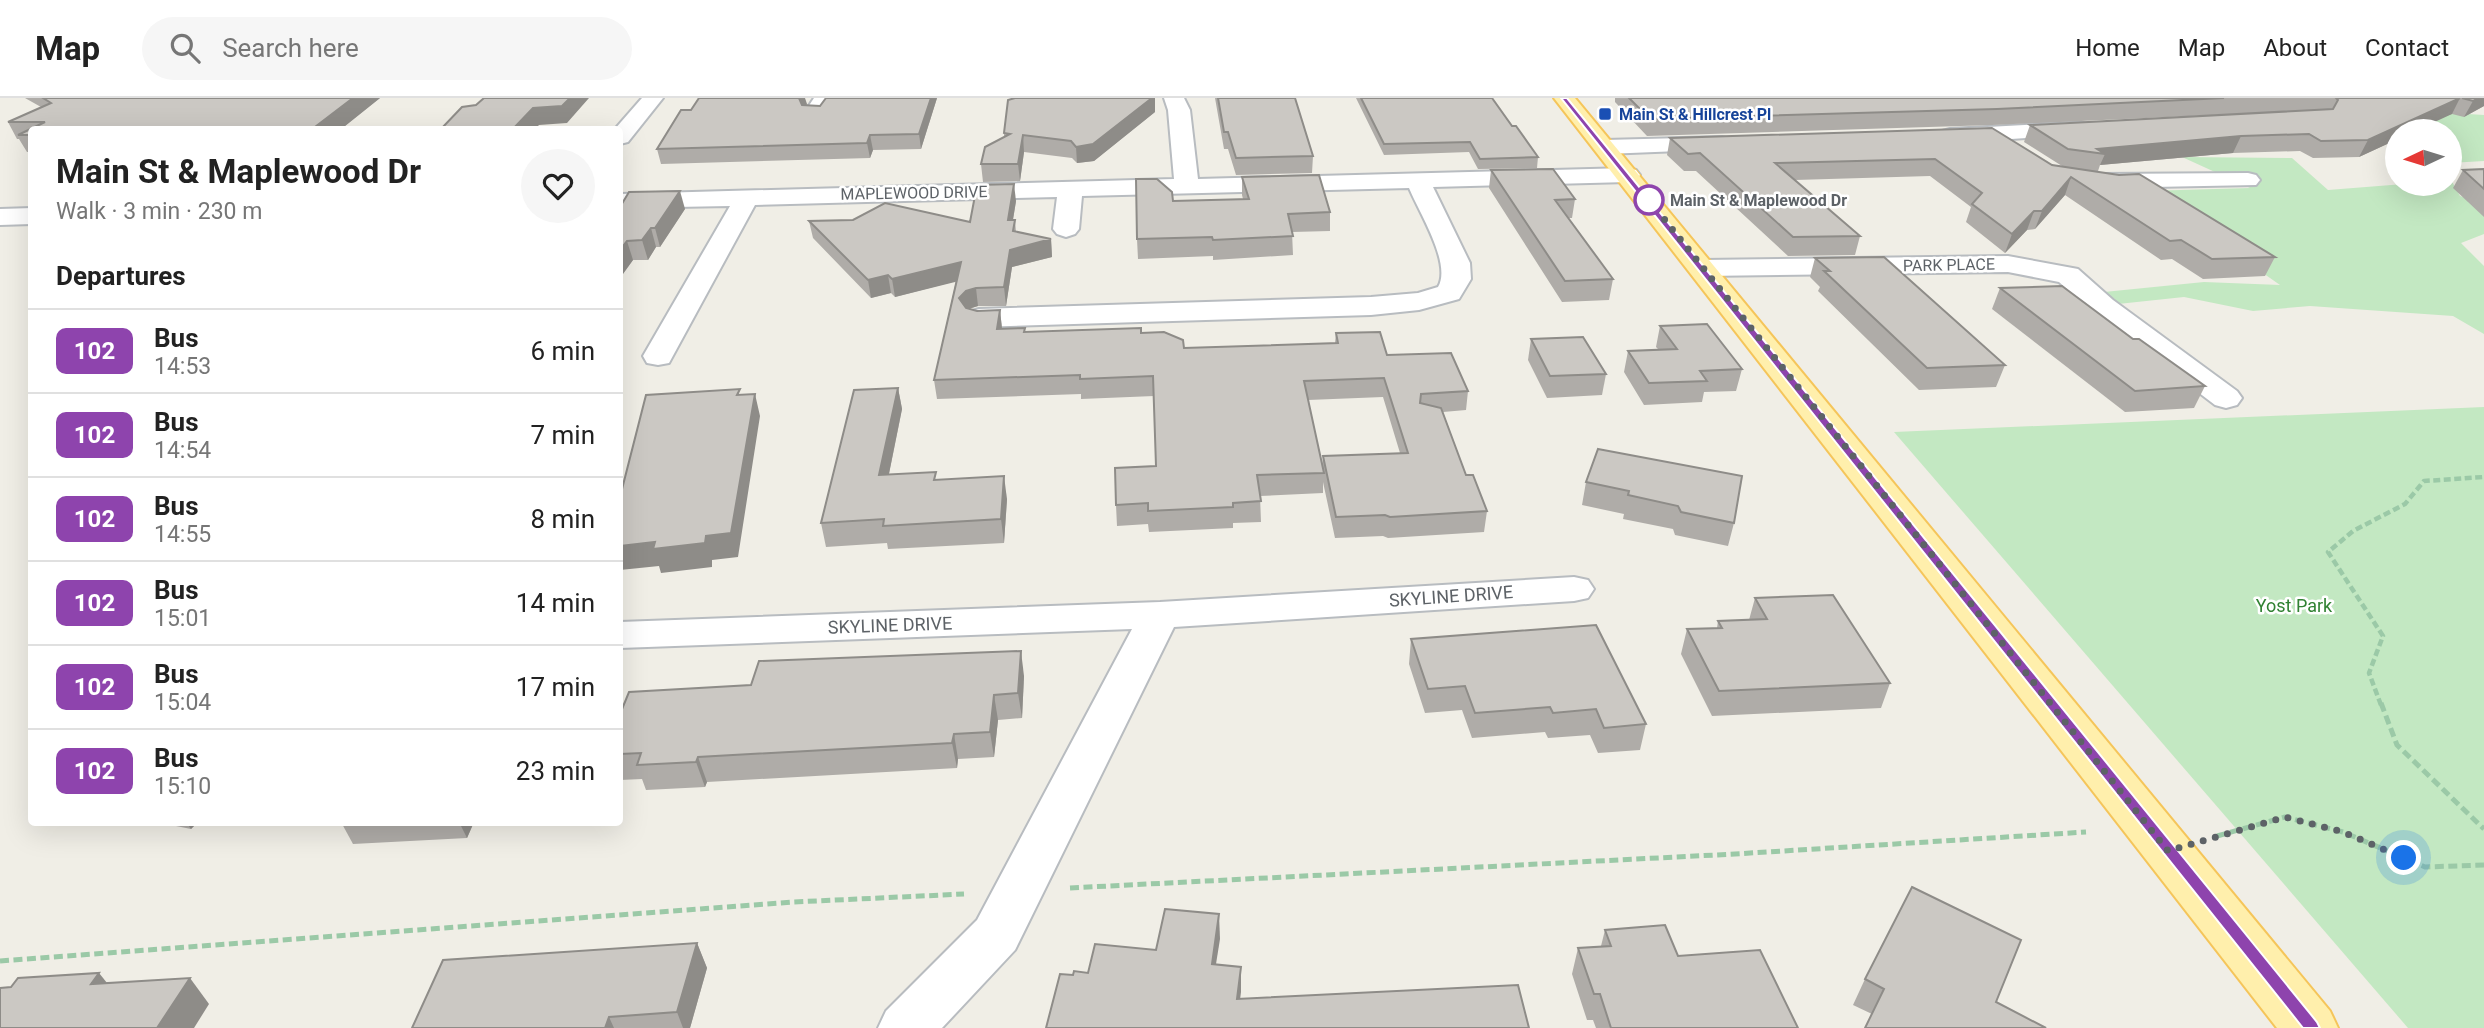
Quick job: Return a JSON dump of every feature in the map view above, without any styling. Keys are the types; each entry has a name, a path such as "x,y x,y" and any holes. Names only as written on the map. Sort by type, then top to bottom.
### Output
{"main road":[{"path":"1564,98 2310,1028"}],"street":[{"path":"623,133 653,98"},
{"path":"1174,98 1179,110 1187,186"},
{"path":"1931,137 2097,128"},
{"path":"1992,135 2023,155"},
{"name":"MAPLEWOOD DRIVE","path":"623,201 1417,180 1617,161 1741,143"},
{"path":"2077,178 2112,183 2248,180"},
{"path":"979,318 1309,307 1419,301 1449,293 1457,279 1456,263 1417,180"},
{"path":"1066,229 1070,189"},
{"path":"658,356 747,197"},
{"path":"0,217 28,216"},
{"name":"PARK PLACE","path":"1703,268 2008,264 2068,275 2103,306 2226,398"},
{"name":"SKYLINE DRIVE","path":"623,635 1160,615 1574,589"},
{"path":"906,1028 996,935 1160,615"}],"path":[{"path":"2484,477 2424,481 2405,504 2353,531 2328,552 2383,636 2369,673 2398,745 2484,829"},
{"path":"2168,851 2285,817 2343,832 2425,867 2484,865"}],"green space":[{"path":"2404,110 2484,115 2484,161 2462,162 2462,119 2409,119"},
{"path":"2182,157 2292,158 2328,190 2385,186 2385,196 2460,196 2484,204 2484,234 2461,243 2484,266 2484,334 2453,316 2310,306 2253,311 2184,297 2118,304 2104,292 2204,282 2280,285 2146,191 2250,188"},
{"name":"Yost Park","path":"2484,407 2484,1028 2408,1028 1894,432"}],"building":[{"path":"43,98 353,98 316,126 37,126 45,122 8,122 51,103"},
{"path":"484,98 570,98 562,106 533,108 516,126 444,126 462,107 476,105"},
{"path":"699,98 799,98 802,105 820,106 826,98 931,98 919,134 870,135 867,143 657,149 681,110 691,110"},
{"path":"1152,98 1093,144 1076,147 1071,141 1023,135 1018,164 981,164 985,147 1010,134 1004,133 1008,100"},
{"path":"1218,98 1295,98 1313,156 1236,158 1228,132 1224,132"},
{"path":"1361,98 1492,98 1538,157 1480,159 1470,142 1384,144"},
{"path":"1629,98 2224,98 1997,109 1650,119"},
{"path":"2336,98 2460,98 2414,119 2385,119 2385,132 2368,140 2321,141 2309,134 2241,136 2097,149 2105,154 2068,149 2030,125 2333,109 2338,100"},
{"path":"1992,128 2052,165 2119,175 2139,174 2275,257 2212,259 2181,240 2170,241 2071,177 2042,211 2034,211 2012,234 1972,204 1982,193 1935,159 1775,163 1860,236 1793,237 1700,153 1688,154 1670,138"},
{"path":"1553,169 1575,199 1555,200 1613,279 1565,281 1491,170"},
{"path":"2484,169 2484,189 2463,170"},
{"path":"1319,175 1330,212 1288,214 1293,236 1213,240 1212,237 1137,239 1136,179 1157,179 1172,192 1173,201 1249,199 1242,177"},
{"path":"1014,184 1008,220 1015,220 1013,231 1051,239 1010,250 1004,287 966,291 959,298 966,308 977,311 1000,310 997,329 1025,328 1024,332 1141,328 1141,333 1164,332 1183,340 1184,348 1338,343 1336,333 1380,332 1387,355 1451,353 1468,391 1421,394 1420,403 1441,408 1466,475 1473,475 1487,511 1390,517 1336,517 1323,456 1408,453 1384,378 1304,381 1324,473 1257,475 1261,501 1233,503 1233,507 1148,511 1148,503 1116,505 1115,468 1156,466 1153,376 1080,379 1080,375 934,380 961,262 892,279 888,275 868,280 809,221 853,220 885,203 970,222 977,185"},
{"path":"680,191 655,228 651,228 642,240 627,241 623,246 623,202 629,192"},
{"path":"1884,257 2005,365 1927,368 1824,271 1830,271 1815,258"},
{"path":"2062,286 2133,339 2139,339 2205,386 2135,391 2000,288"},
{"path":"1707,324 1742,369 1700,371 1707,381 1649,383 1628,351 1677,349 1660,326"},
{"path":"1583,337 1606,374 1550,376 1531,339"},
{"path":"898,388 879,475 936,472 934,480 1004,476 1001,519 883,526 884,519 821,523 854,390"},
{"path":"740,389 737,395 755,394 731,533 706,536 705,543 653,549 655,542 623,546 623,485 646,395"},
{"path":"1598,449 1742,476 1734,523 1681,512 1678,506 1628,495 1629,491 1586,482"},
{"path":"1833,595 1890,683 1719,691 1687,629 1722,628 1718,621 1767,619 1755,598"},
{"path":"1596,625 1646,724 1604,728 1596,709 1553,713 1550,707 1475,713 1465,686 1428,689 1411,639"},
{"path":"1021,651 1018,693 994,695 990,732 954,734 952,743 698,757 696,762 637,765 641,753 623,754 623,707 629,692 751,685 759,661"},
{"path":"1912,887 2021,940 1996,1002 2046,1028 1865,1028 1884,989 1865,979"},
{"path":"1165,909 1219,914 1212,964 1241,967 1237,999 1518,985 1529,1028 1046,1028 1060,974 1073,975 1074,971 1088,973 1095,944 1156,950"},
{"path":"1665,925 1678,956 1760,950 1798,1028 1611,1028 1600,994 1594,994 1578,948 1611,946 1605,930"},
{"path":"697,943 677,1012 609,1017 605,1028 412,1028 443,960"},
{"path":"99,973 91,984 190,978 157,1028 0,1028 0,988 11,987 18,978"}],"bus line":[{"name":"102","path":"1564,98 1661,215 2310,1028"}],"place":[{"name":"Main St & Hillcrest Pl","path":"1605,114"},
{"name":"Main St & Maplewood Dr","path":"1649,200"}],"route":[{"path":"1649,200 1645,195 2168,851 2285,817 2343,832 2404,858"}]}
